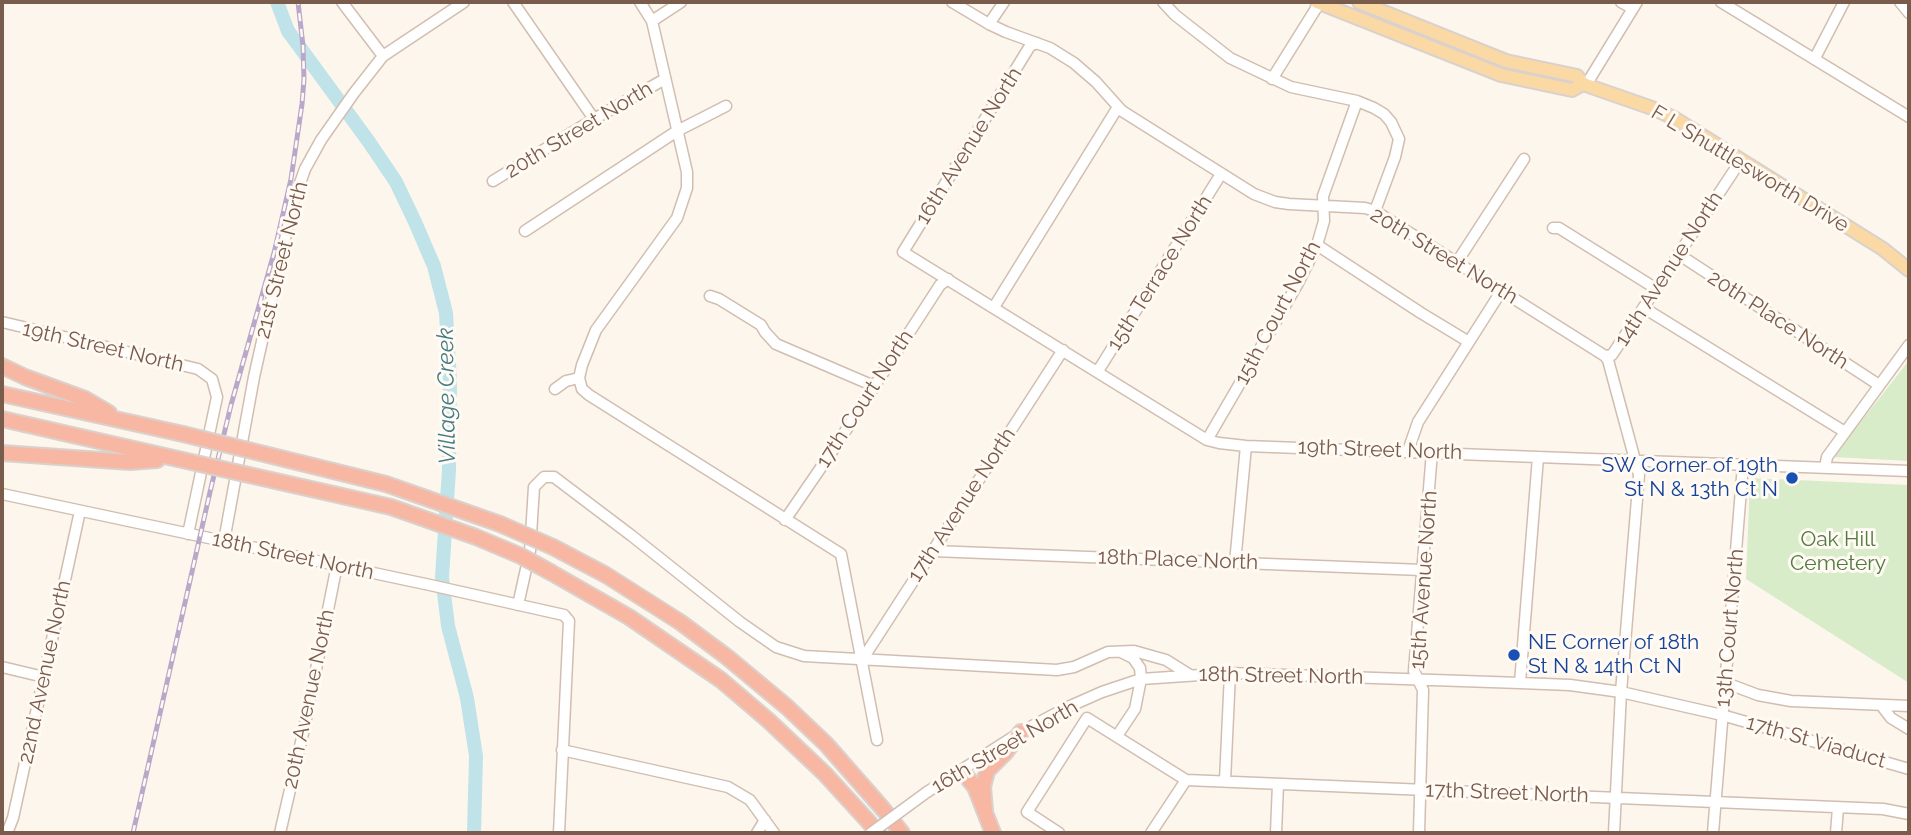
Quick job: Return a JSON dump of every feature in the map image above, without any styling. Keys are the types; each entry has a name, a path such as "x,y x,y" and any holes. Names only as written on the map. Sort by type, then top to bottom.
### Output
{"highway":[{"path":"2,366 85,399 123,420"},
{"path":"2,394 183,434 386,484 500,524 553,547 606,575 669,615 727,657 826,744 902,833"},
{"path":"2,419 391,508 522,556 629,617 722,680 825,774 878,833"},
{"path":"2,453 130,463 174,459"},
{"path":"985,810 983,787 987,771 1021,732"},
{"path":"959,772 975,787 993,833"}],"main road":[{"name":"F L Shuttlesworth Drive","path":"1319,2 1501,75 1572,90 1584,85"},
{"name":"F L Shuttlesworth Drive","path":"1359,2 1506,61 1577,76 1584,85 1674,118 1883,248 1909,270"}],"street":[{"path":"342,2 383,56"},
{"name":"21st Street North","path":"224,541 254,377 293,204 305,169 321,140 383,56 464,2"},
{"path":"513,2 594,119"},
{"path":"640,2 652,21 687,172 687,188 677,218 596,330 582,365 579,378 582,388 589,395 841,554 877,740"},
{"path":"652,21 681,2"},
{"name":"20th Street North","path":"952,2 989,24 1050,48 1081,68 1122,111 1262,198 1289,204 1365,208 1375,211 1605,356"},
{"path":"989,24 1004,2"},
{"path":"1163,2 1175,15 1230,58 1291,87 1357,101 1384,114 1399,139 1395,158 1375,211"},
{"path":"1272,79 1319,2"},
{"path":"1584,85 1634,5 1621,2"},
{"path":"1721,2 1909,117"},
{"path":"1815,58 1843,2"},
{"path":"1900,2 1909,13"},
{"name":"16th Avenue North","path":"903,252 1030,47 1037,43"},
{"name":"20th Street North","path":"493,181 665,79"},
{"name":"15th Court North","path":"1207,440 1297,285 1317,245 1324,221 1323,196 1357,101"},
{"path":"525,231 677,131 726,106"},
{"path":"994,307 1118,107"},
{"path":"1457,262 1524,159"},
{"name":"14th Avenue North","path":"1614,833 1621,692 1639,475 1605,356 1612,355 1741,160"},
{"name":"15th Terrace North","path":"1098,371 1221,174"},
{"path":"1553,228 1559,228 1655,288"},
{"path":"1317,245 1469,342"},
{"name":"19th Street North","path":"903,252 1207,440 1219,443 1909,471"},
{"name":"20th Place North","path":"1678,254 1879,385"},
{"name":"17th Court North","path":"785,520 940,285 947,279"},
{"path":"1408,451 1418,422 1502,290"},
{"path":"710,296 761,325 776,344 873,386"},
{"path":"1644,308 1845,432"},
{"name":"19th Street North","path":"2,322 198,369 212,379 217,397 188,534"},
{"path":"1825,468 1827,457 1909,345"},
{"name":"17th Avenue North","path":"862,660 1063,350"},
{"path":"555,389 566,381 579,378"},
{"path":"1236,563 1245,446"},
{"name":"15th Avenue North","path":"1419,833 1423,690 1414,671 1432,452"},
{"path":"1520,682 1538,457"},
{"name":"13th Court North","path":"1713,833 1743,465"},
{"name":"18th Street North","path":"518,605 530,551 534,487 544,477 554,477 776,648 804,656 1057,670 1074,667 1108,652 1134,651 1166,660 1190,675 1230,673 1570,685 1621,692 1723,715"},
{"name":"18th Street North","path":"2,494 564,615 569,621 562,750"},
{"name":"22nd Avenue North","path":"7,833 13,818 80,511"},
{"name":"18th Place North","path":"933,551 1422,570"},
{"name":"20th Avenue North","path":"280,833 337,565"},
{"path":"1117,736 1135,709 1141,679 1140,668 1133,658 1121,651"},
{"path":"2,667 44,677"},
{"path":"1225,781 1230,673"},
{"name":"16th Street North","path":"871,833 928,792 1021,732 1079,702 1141,679 1190,675"},
{"path":"1726,683 1758,695 1791,701 1909,706"},
{"path":"1881,705 1891,718 1909,729"},
{"name":"17th St Viaduct","path":"1723,715 1909,769"},
{"path":"1059,833 1027,812 1087,718 1186,780 1151,833"},
{"path":"559,833 562,750 728,787 750,800 774,833"},
{"name":"17th Street North","path":"1186,780 1883,809 1909,814"},
{"path":"1276,833 1278,784"},
{"path":"1836,833 1839,807"},
{"path":"757,833 765,820"}],"green space":[{"path":"1909,360 1909,461 1833,457 1889,386"},
{"name":"Oak Hill Cemetery","path":"1750,478 1909,485 1909,683 1746,579"}],"waterway":[{"name":"Village Creek","path":"277,2 288,31 396,182 434,266 446,313 450,381 449,470 442,577 448,626 467,698 476,756 474,833"}],"railway":[{"path":"133,833 231,405 274,253 291,179 304,79 298,2"}],"place":[{"name":"SW Corner of 19th St N & 13th Ct N","path":"1792,478"},
{"name":"NE Corner of 18th St N & 14th Ct N","path":"1514,655"}]}
